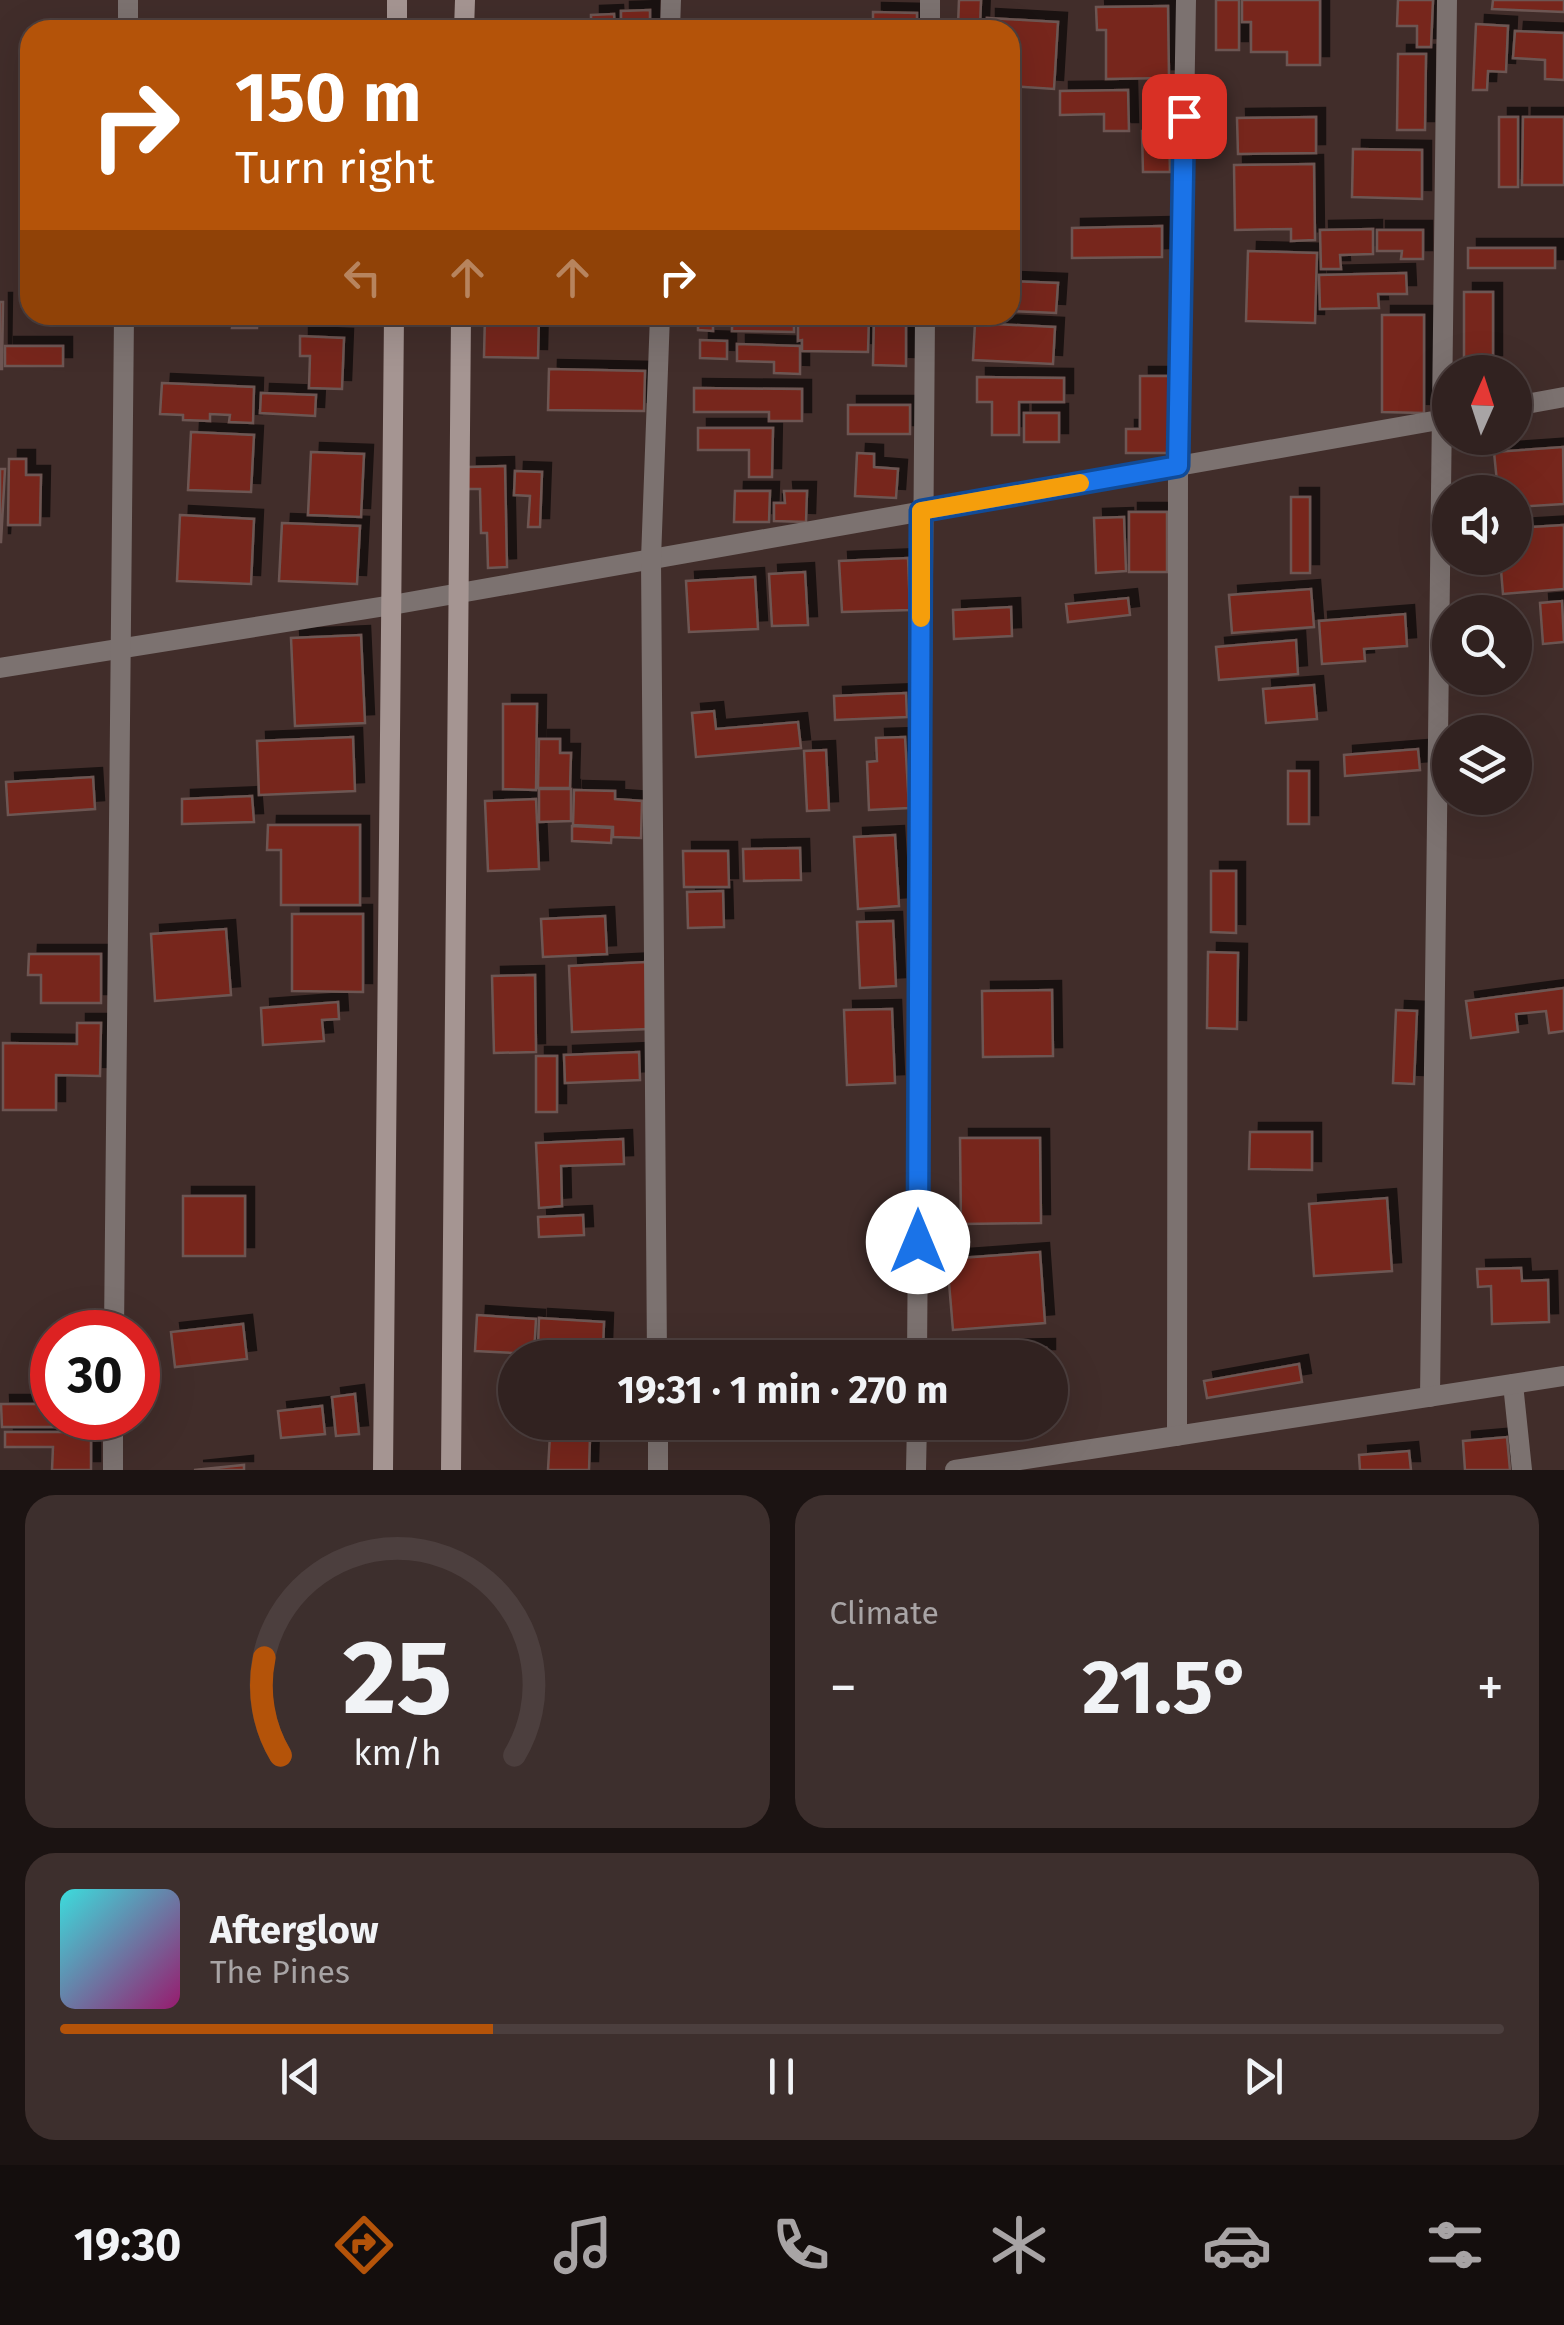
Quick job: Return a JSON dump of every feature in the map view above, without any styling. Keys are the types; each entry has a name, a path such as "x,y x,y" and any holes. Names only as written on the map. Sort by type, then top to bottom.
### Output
{"main road":[{"path":"383,1470 394,325"},
{"path":"451,1470 461,325"}],"street":[{"path":"1177,1436 1178,466 1186,0"},
{"path":"1445,355 1446,0"},
{"path":"114,1310 124,325"},
{"path":"658,1340 651,559 660,325"},
{"path":"917,1340 924,325"},
{"path":"1532,403 1564,398"},
{"path":"0,668 392,605 1432,420"},
{"path":"1430,1396 1444,455"},
{"path":"955,1470 1564,1376"},
{"path":"1513,1384 1522,1470"},
{"path":"113,1470 114,1440"},
{"path":"658,1440 658,1470"},
{"path":"916,1440 916,1470"}],"building":[{"path":"959,0 981,0 980,20 958,20"},
{"path":"1216,0 1239,0 1239,50 1216,50"},
{"path":"1242,0 1320,0 1320,65 1287,65 1287,52 1251,52 1251,22 1242,22"},
{"path":"1398,0 1433,0 1431,47 1417,47 1417,26 1397,26"},
{"path":"1493,0 1564,0 1564,12 1492,9"},
{"path":"1168,6 1169,78 1106,79 1106,30 1097,30 1096,7"},
{"path":"650,10 650,20 621,20 621,11"},
{"path":"873,12 917,13 917,20 873,20"},
{"path":"614,14 614,20 591,20 591,15"},
{"path":"987,18 1058,22 1054,89 1020,87 1020,20"},
{"path":"1476,24 1508,26 1506,72 1488,71 1487,90 1473,90"},
{"path":"1515,31 1564,33 1564,80 1545,79 1545,60 1513,58"},
{"path":"1398,54 1426,54 1425,130 1397,130"},
{"path":"1128,90 1129,131 1104,131 1104,114 1060,115 1060,91"},
{"path":"1316,117 1316,153 1238,154 1237,118"},
{"path":"1499,117 1518,117 1518,187 1499,187"},
{"path":"1523,117 1564,117 1564,185 1522,185"},
{"path":"1142,131 1169,131 1170,172 1143,172"},
{"path":"1353,149 1422,150 1422,199 1352,197"},
{"path":"1314,164 1315,240 1291,241 1291,229 1235,230 1234,165"},
{"path":"1162,226 1162,257 1072,258 1072,228"},
{"path":"1373,229 1373,254 1340,255 1341,269 1321,269 1320,230"},
{"path":"1377,230 1423,230 1423,259 1401,259 1402,251 1377,251"},
{"path":"1468,248 1555,248 1555,268 1468,268"},
{"path":"1248,251 1317,253 1315,323 1246,321"},
{"path":"1406,273 1407,294 1378,294 1379,308 1320,309 1319,275"},
{"path":"1020,281 1058,283 1056,313 1020,311"},
{"path":"1464,292 1493,292 1493,355 1464,355"},
{"path":"3,302 2,369 0,369"},
{"path":"1382,315 1424,315 1424,413 1382,412"},
{"path":"232,325 257,325 257,328 232,328"},
{"path":"485,325 539,325 538,358 484,357"},
{"path":"698,325 713,325 713,331 698,330"},
{"path":"732,325 794,325 794,332 732,331"},
{"path":"798,325 869,325 868,352 802,351 802,340 798,341"},
{"path":"874,325 906,325 906,366 873,365"},
{"path":"975,325 1055,327 1053,364 973,360"},
{"path":"300,336 344,338 342,389 309,388 310,356 300,356"},
{"path":"700,340 727,341 727,359 700,358"},
{"path":"737,344 800,346 800,374 774,373 774,362 737,361"},
{"path":"5,346 63,346 63,366 5,366"},
{"path":"549,369 645,371 644,411 548,410"},
{"path":"1140,376 1171,376 1171,453 1126,453 1126,429 1140,429"},
{"path":"977,377 1064,378 1064,402 1019,402 1019,435 992,435 992,402 977,402"},
{"path":"162,383 254,387 253,423 229,422 230,415 210,414 210,421 160,414"},
{"path":"694,388 802,389 802,421 769,421 769,412 694,412"},
{"path":"261,393 316,395 315,416 260,413"},
{"path":"848,405 910,405 910,434 848,434"},
{"path":"1024,413 1059,413 1059,442 1024,442"},
{"path":"698,428 773,428 772,477 749,477 749,450 698,450"},
{"path":"191,432 254,435 251,492 188,490"},
{"path":"1563,447 1564,504 1532,506 1532,475 1496,475 1494,455 1532,455 1532,449"},
{"path":"311,452 364,454 361,517 308,515"},
{"path":"857,453 874,454 874,467 898,469 896,498 855,496"},
{"path":"9,459 26,459 26,475 41,475 40,525 8,525"},
{"path":"505,466 507,567 488,568 487,533 481,533 480,489 468,489 468,467"},
{"path":"0,469 5,469 1,542 0,542"},
{"path":"515,471 542,472 540,527 528,527 530,496 514,495"},
{"path":"735,491 770,491 769,522 734,522"},
{"path":"784,491 807,491 806,522 774,521 774,503 785,503"},
{"path":"1291,497 1310,497 1310,573 1291,573"},
{"path":"1129,512 1167,512 1167,572 1129,572"},
{"path":"180,515 254,519 251,584 177,581"},
{"path":"1124,517 1126,571 1096,573 1094,518"},
{"path":"282,523 360,526 357,584 279,581"},
{"path":"1564,525 1564,589 1503,594 1501,575 1532,575 1532,527"},
{"path":"908,558 910,610 842,612 839,561"},
{"path":"805,572 808,625 772,626 769,574"},
{"path":"755,577 758,629 689,632 686,581"},
{"path":"1311,589 1314,627 1232,633 1229,595"},
{"path":"1128,598 1130,615 1068,622 1066,604"},
{"path":"1562,601 1564,642 1543,644 1540,603"},
{"path":"1011,607 1012,636 954,639 953,610"},
{"path":"1405,614 1407,646 1364,649 1365,661 1322,664 1319,621"},
{"path":"361,635 365,723 295,726 291,638"},
{"path":"1296,640 1298,674 1219,680 1216,647"},
{"path":"1314,685 1317,719 1266,723 1263,689"},
{"path":"906,693 907,717 835,720 834,696"},
{"path":"503,704 537,704 536,790 503,789"},
{"path":"714,711 716,729 798,722 801,748 696,757 692,713"},
{"path":"353,737 355,791 259,795 257,741"},
{"path":"905,737 909,808 869,810 867,762 877,761 876,738"},
{"path":"539,739 560,739 560,753 571,753 570,788 538,788"},
{"path":"1418,749 1420,770 1345,776 1344,755"},
{"path":"826,750 829,810 807,811 804,751"},
{"path":"1288,771 1309,771 1309,824 1288,824"},
{"path":"93,777 95,809 8,815 6,782"},
{"path":"539,789 571,789 571,821 539,822"},
{"path":"574,790 615,791 615,799 642,801 641,838 613,837 613,827 573,825"},
{"path":"252,796 254,822 182,824 182,799"},
{"path":"536,799 539,869 488,871 485,801"},
{"path":"268,825 360,825 360,905 281,905 281,850 267,850"},
{"path":"572,826 612,828 611,843 572,841"},
{"path":"895,835 899,906 858,909 854,837"},
{"path":"800,848 801,880 744,881 743,849"},
{"path":"683,851 728,851 729,887 684,887"},
{"path":"1211,871 1236,871 1236,933 1211,932"},
{"path":"723,891 724,927 688,928 687,892"},
{"path":"292,914 363,914 363,992 292,991"},
{"path":"605,916 607,954 543,957 541,919"},
{"path":"893,921 896,986 860,988 857,922"},
{"path":"226,929 231,995 155,1001 151,934"},
{"path":"1208,952 1238,953 1237,1029 1207,1028"},
{"path":"29,954 101,954 101,1003 41,1003 41,975 28,975"},
{"path":"646,962 649,1029 572,1032 569,966"},
{"path":"535,975 536,1052 494,1053 492,976"},
{"path":"1564,988 1564,1031 1549,1033 1546,1011 1516,1014 1518,1032 1471,1038 1466,1001"},
{"path":"1052,990 1053,1056 983,1057 982,991"},
{"path":"338,1002 339,1019 322,1020 324,1041 263,1045 261,1008"},
{"path":"892,1009 895,1083 847,1085 844,1010"},
{"path":"1396,1010 1417,1011 1414,1084 1393,1083"},
{"path":"77,1023 101,1023 100,1076 56,1075 56,1110 3,1110 3,1043 77,1044"},
{"path":"639,1052 640,1080 565,1083 564,1055"},
{"path":"536,1056 557,1056 557,1112 536,1112"},
{"path":"1250,1132 1312,1132 1312,1170 1249,1169"},
{"path":"960,1138 1040,1138 1041,1223 961,1224"},
{"path":"623,1139 624,1164 561,1166 562,1206 539,1208 536,1143"},
{"path":"183,1196 245,1196 245,1256 183,1256"},
{"path":"1387,1198 1392,1271 1314,1276 1309,1204"},
{"path":"583,1215 584,1235 539,1237 538,1217"},
{"path":"1040,1252 1045,1323 953,1330 947,1259"},
{"path":"1521,1268 1522,1281 1548,1280 1549,1322 1492,1324 1491,1286 1478,1287 1477,1269"},
{"path":"477,1315 536,1319 535,1340 498,1340 498,1352 475,1351"},
{"path":"539,1318 604,1322 603,1340 538,1340"},
{"path":"243,1324 247,1359 175,1367 171,1332"},
{"path":"1299,1364 1302,1382 1207,1398 1204,1381"},
{"path":"355,1394 359,1434 336,1436 332,1397"},
{"path":"1,1404 30,1404 30,1427 2,1427"},
{"path":"322,1406 325,1434 281,1438 278,1411"},
{"path":"5,1432 30,1432 30,1440 91,1440 91,1470 52,1470 53,1447 5,1447"},
{"path":"1507,1437 1510,1470 1465,1470 1463,1441"},
{"path":"550,1440 590,1440 589,1470 548,1470"},
{"path":"1409,1451 1411,1470 1360,1470 1359,1455"},
{"path":"244,1465 244,1470 194,1470"}],"slow traffic":[{"path":"921,618 921,511 1080,483"}],"route":[{"path":"918,1242 921,511 1178,466 1184,116"}]}
